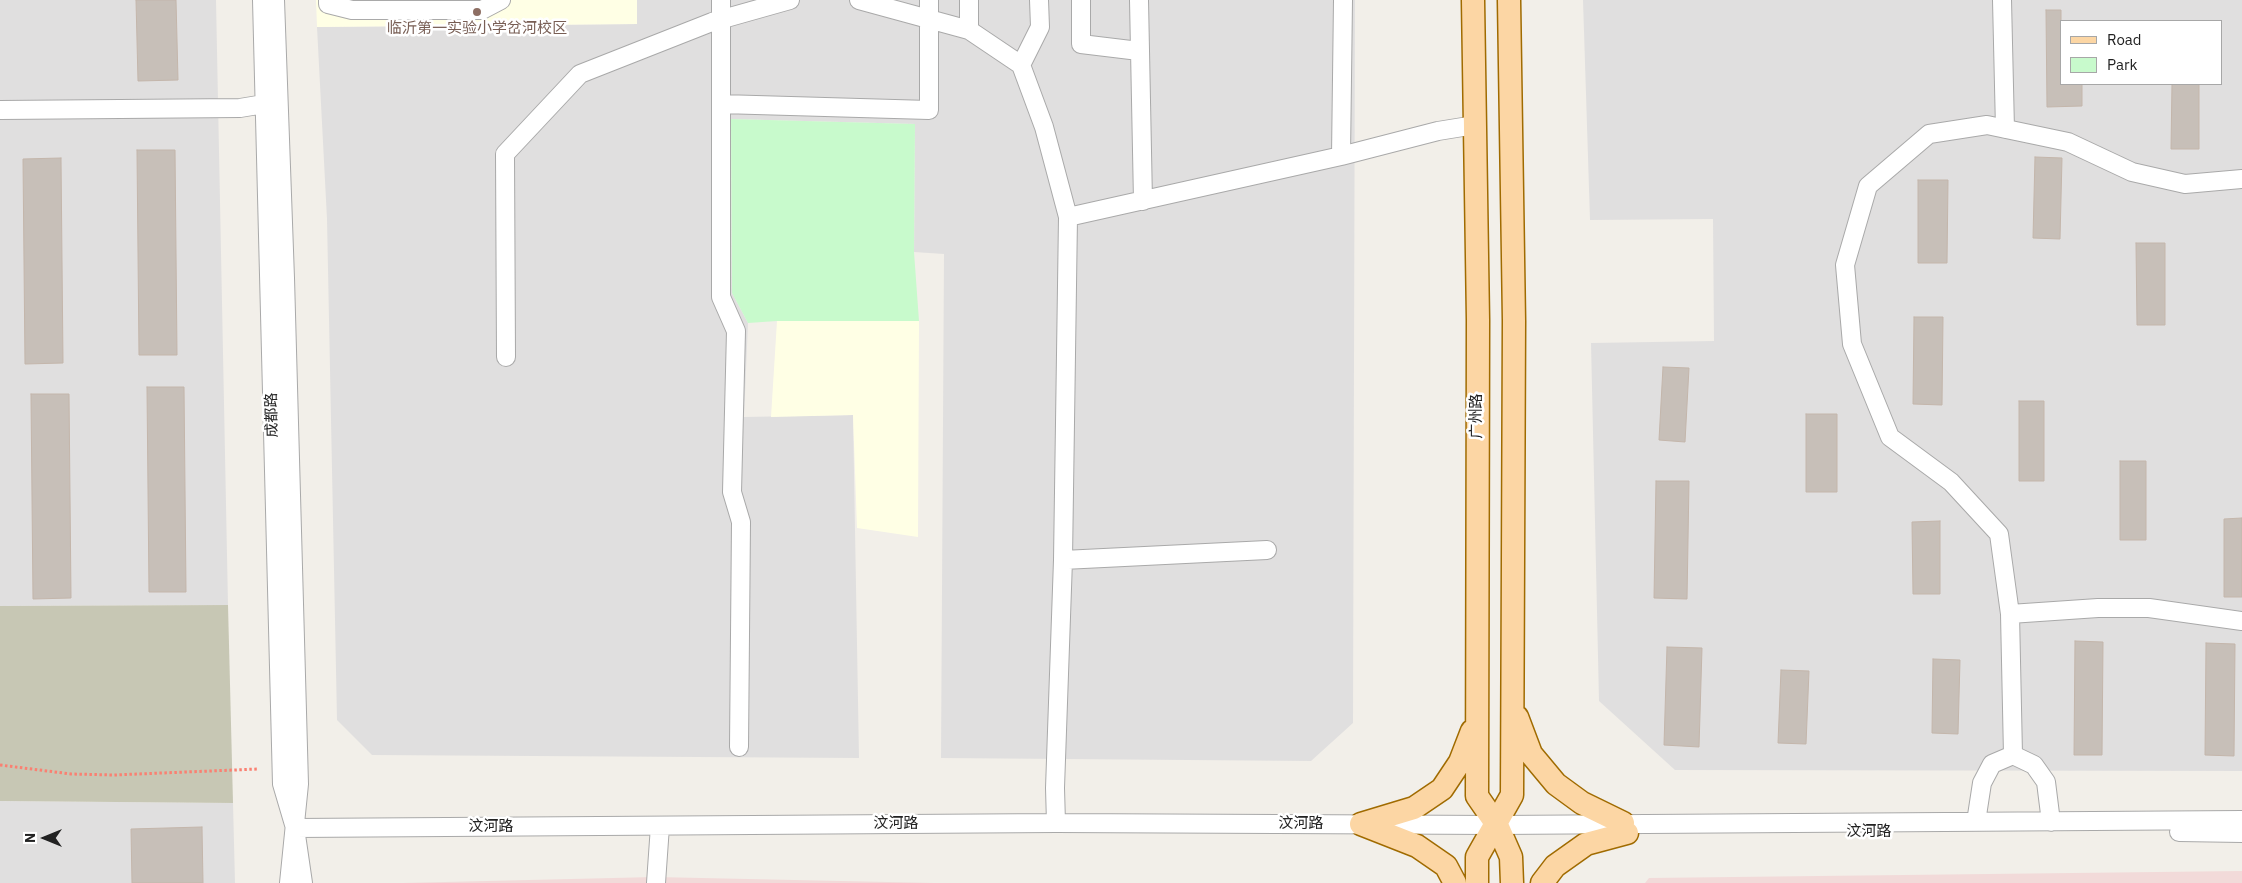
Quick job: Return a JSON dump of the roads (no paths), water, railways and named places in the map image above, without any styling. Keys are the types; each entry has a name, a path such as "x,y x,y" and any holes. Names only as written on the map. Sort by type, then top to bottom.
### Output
{"main road":[{"name":"广州路","path":"1473,0 1478,320 1477,796 1497,825 1511,857 1512,883"},
{"path":"1477,883 1477,857 1497,825 1512,795 1514,321 1509,0"},
{"path":"1513,706 1531,754 1556,784 1582,803 1625,828"},
{"path":"1361,824 1414,808 1442,789 1460,762 1477,721"},
{"path":"1361,824 1417,846 1446,866 1455,883"},
{"path":"1542,883 1555,866 1586,844 1625,828"}],"street":[{"name":"成都路","path":"262,0 282,784 295,828 303,883"},
{"name":"成都路","path":"275,0 285,278 298,784 295,828 288,870 289,883"},
{"path":"328,0 328,4 352,10 482,10 501,0"},
{"path":"722,0 721,297 736,331 732,492 741,522 738,747"},
{"path":"506,357 505,154 580,74 722,19 790,0"},
{"path":"859,0 969,30 1021,65 1044,127 1068,217 1063,560 1055,788 1056,823"},
{"path":"721,104 929,110 929,0"},
{"path":"969,0 969,30"},
{"path":"1021,65 1040,27 1039,0"},
{"path":"1081,0 1081,44 1139,51"},
{"path":"1139,0 1143,201"},
{"path":"1341,156 1343,0"},
{"path":"2002,0 2005,129"},
{"path":"0,110 240,108 264,104"},
{"path":"1068,217 1341,156 1438,131 1475,125"},
{"path":"2013,755 2010,614 1999,534 1951,482 1890,437 1852,344 1845,265 1868,186 1929,134 1987,125 2068,142 2132,172 2186,184 2242,179"},
{"path":"1063,560 1267,550"},
{"path":"2010,614 2098,608 2149,608 2242,621"},
{"path":"2013,755 2034,766 2046,782 2051,822"},
{"path":"1976,822 1982,783 1992,764 2013,755"},
{"name":"汶河路","path":"1625,828 2242,820"},
{"name":"汶河路","path":"295,828 1056,823 1497,825 1625,828 2242,833"},
{"path":"656,883 660,826"}],"place":[{"name":"临沂第一实验小学岔河校区","path":"477,12"}]}
